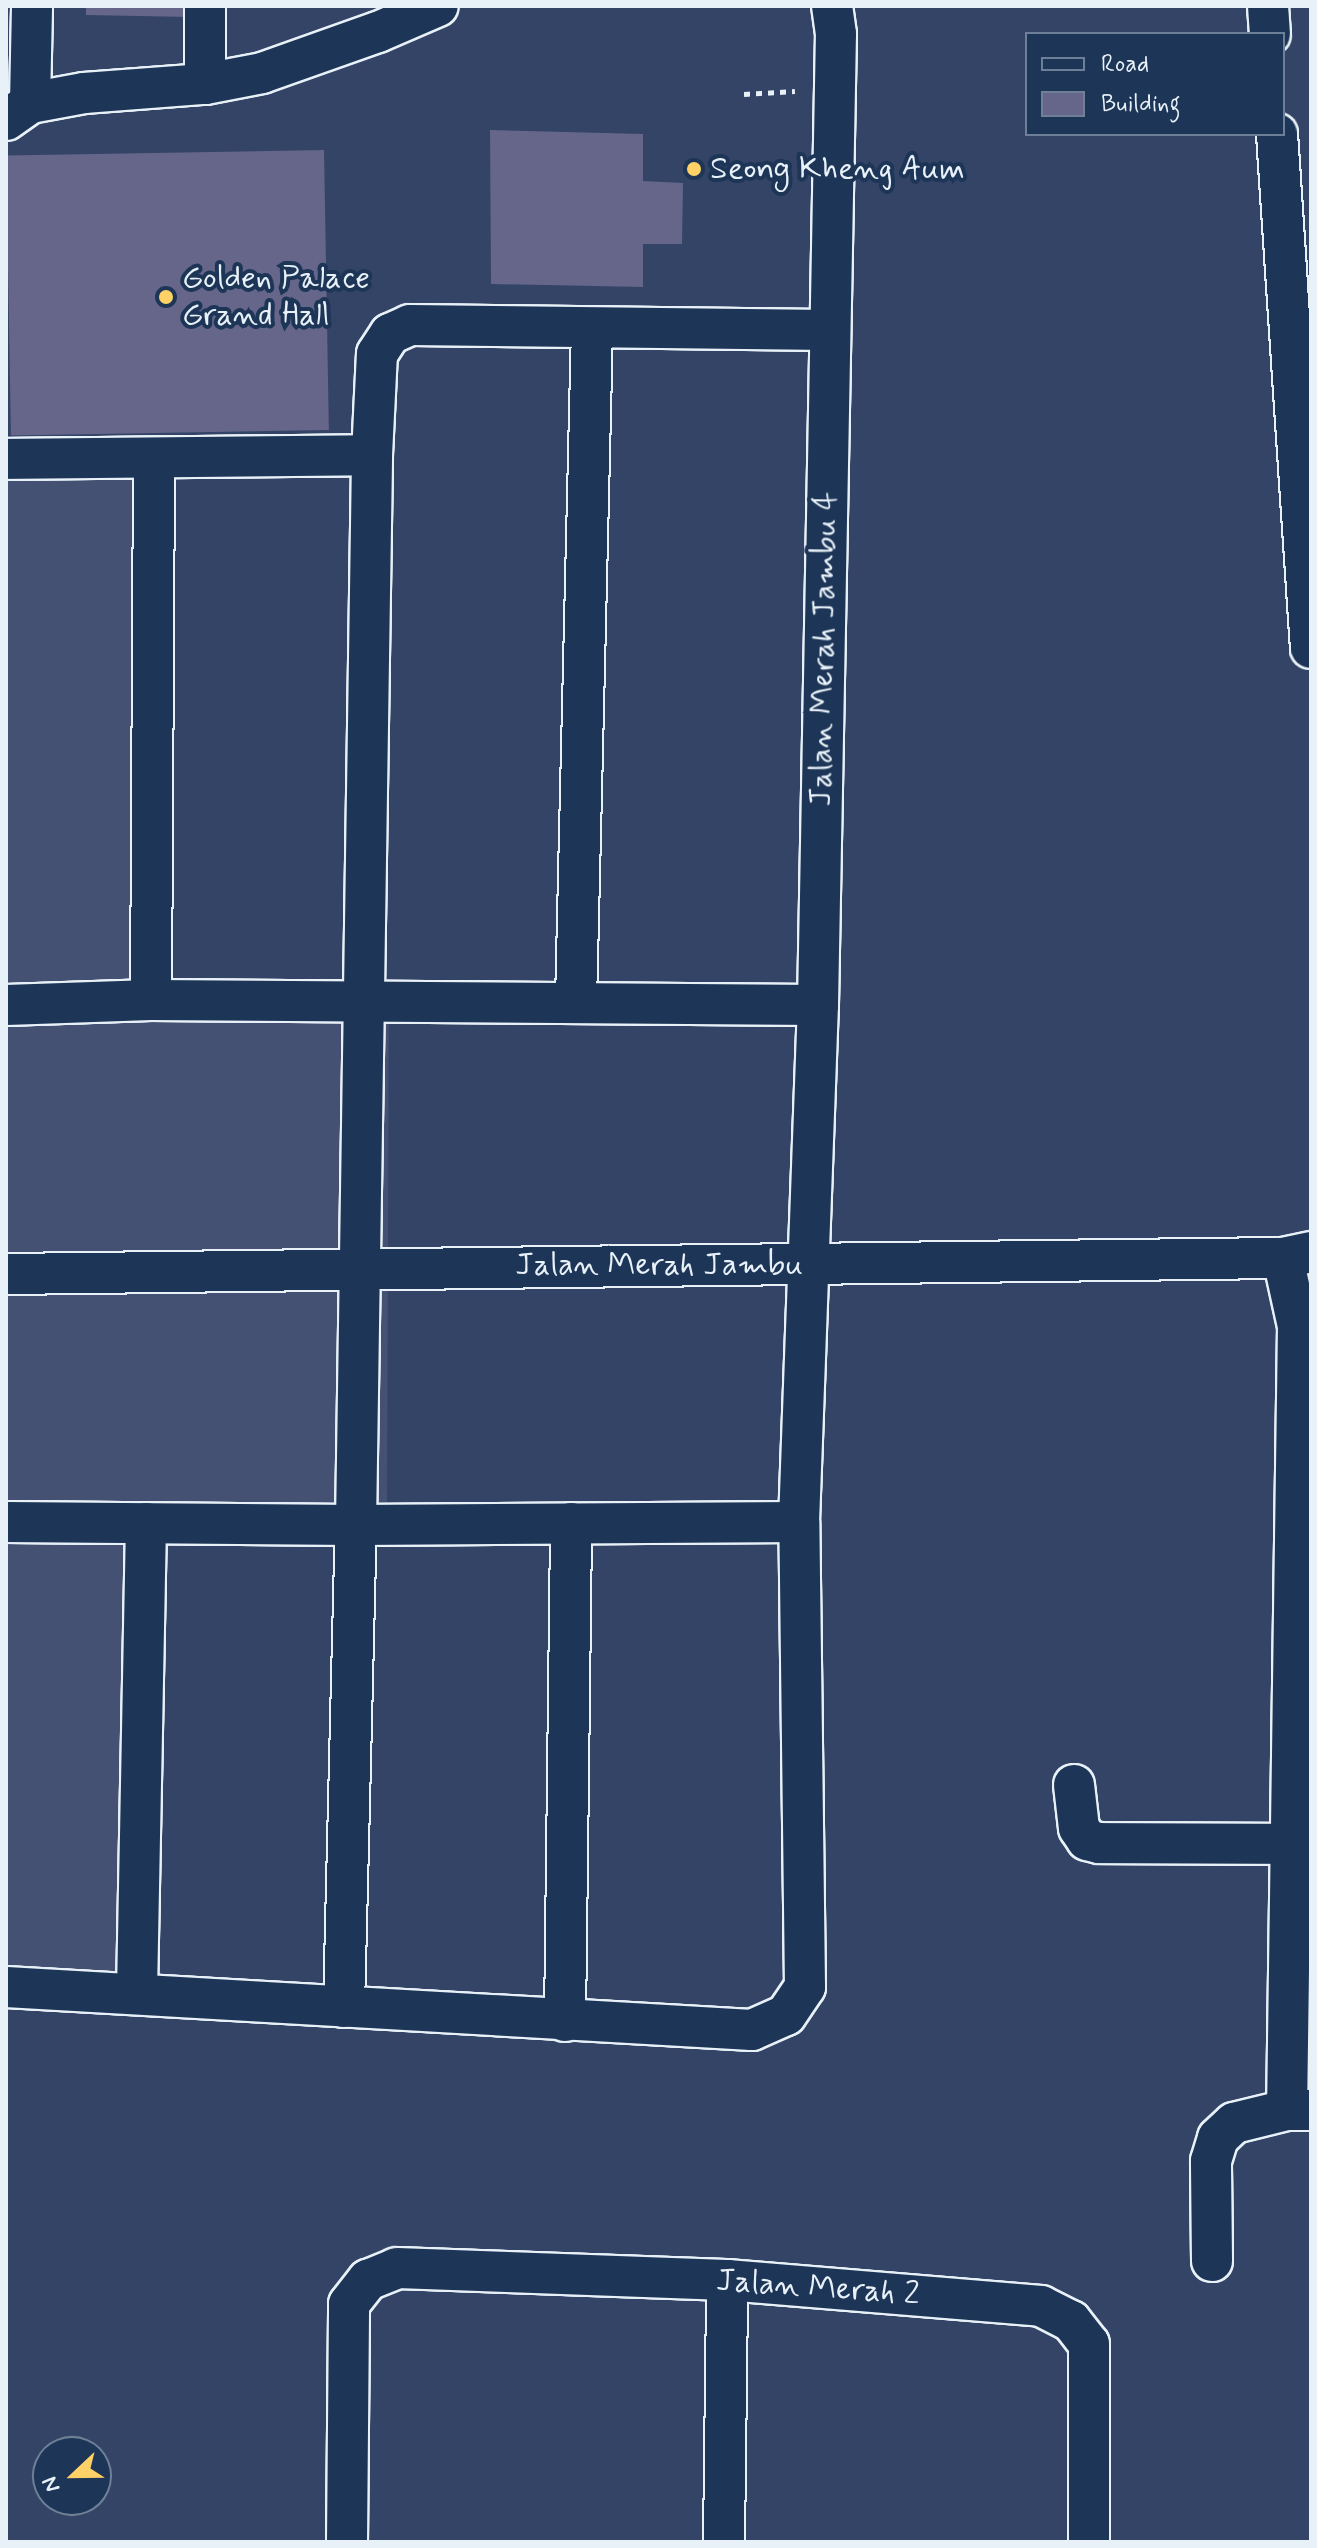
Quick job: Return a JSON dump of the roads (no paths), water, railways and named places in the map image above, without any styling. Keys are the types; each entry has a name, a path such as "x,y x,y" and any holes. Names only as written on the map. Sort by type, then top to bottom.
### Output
{"street":[{"path":"32,6 18,112 114,89 205,84 262,73 378,19 438,6"},
{"path":"205,6 205,84"},
{"path":"1268,6 1270,32"},
{"name":"Jalan Merah Jambu 4","path":"6,1987 137,1992 565,2021 752,2030 786,2015 805,1987 799,1522 818,1005 834,20"},
{"path":"1277,136 1311,648"},
{"path":"344,2007 356,1525 372,455 377,354 390,334 410,325 829,330"},
{"path":"576,1002 592,328"},
{"path":"6,459 154,460 372,455"},
{"path":"151,1000 154,460"},
{"path":"6,1005 151,1000 818,1005"},
{"path":"1212,2261 1211,2161 1218,2138 1234,2123 1299,2110 1291,1844 1297,1255"},
{"name":"Jalan Merah Jambu","path":"6,1274 1297,1255"},
{"path":"6,1522 356,1525 799,1522"},
{"path":"137,1992 146,1523"},
{"path":"565,2021 571,1523"},
{"path":"1074,1785 1079,1828 1087,1840 1099,1843 1291,1844"},
{"name":"Jalan Merah 2","path":"347,2542 349,2304 368,2280 397,2268 727,2280 1041,2306 1071,2321 1089,2344 1089,2542"},
{"path":"724,2542 727,2280"}],"place":[{"name":"Seong Kheng Aum","path":"694,169"},
{"name":"Golden Palace Grand Hall","path":"166,297"}]}
